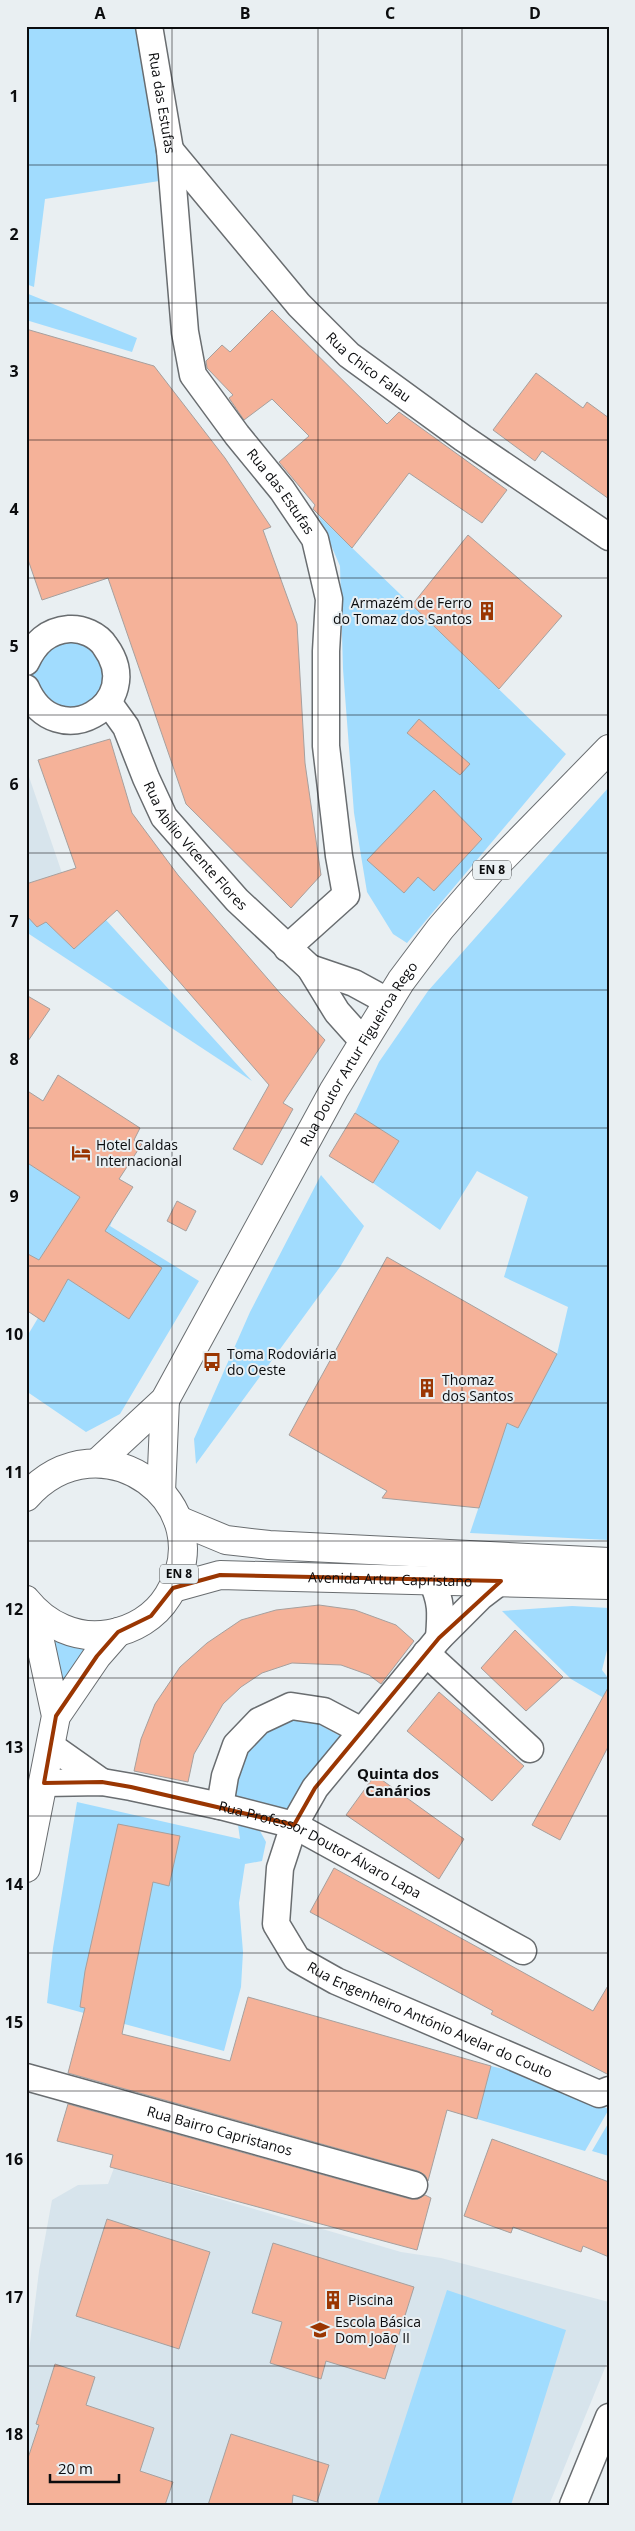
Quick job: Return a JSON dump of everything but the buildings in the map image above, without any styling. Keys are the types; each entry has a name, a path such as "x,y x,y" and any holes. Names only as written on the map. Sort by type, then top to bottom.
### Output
{"main road":[{"name":"Rua Doutor Artur Figueiroa Rego","path":"98,1462 166,1400 302,1147 387,1001 424,950 469,895 609,749"},
{"name":"Rua Doutor Artur Figueiroa Rego","path":"161,1492 166,1400"},
{"name":"EN 8","path":"30,1489 65,1468 81,1463 115,1464 131,1470 161,1492 178,1520 181,1532 182,1558 173,1588 164,1603 151,1616 135,1626 118,1632 103,1635 73,1632 45,1619 30,1604"},
{"name":"Avenida Artur Capristano","path":"178,1520 226,1540 268,1545 609,1562"},
{"name":"Avenida Artur Capristano","path":"173,1588 220,1575 609,1585"},
{"name":"EN 8","path":"26,1868 56,1716 30,1604"},
{"name":"EN 8","path":"56,1716 97,1656 118,1632"}],"street":[{"name":"Rua das Estufas","path":"149,26 170,150 186,332 193,374 237,435 282,490 315,539 330,599 326,746 338,856 346,895 287,948"},
{"name":"Rua Chico Falau","path":"170,150 300,305 349,355 463,438 609,537"},
{"path":"26,688 31,699 50,716 65,720 79,720 91,716 108,702 114,692 117,672 113,656 104,643 91,634 76,629 59,630 29,646"},
{"name":"Rua Abílio Vicente Flores","path":"108,702 126,727 164,817 238,900 310,968 336,1012 363,1041"},
{"name":"Rua Abílio Vicente Flores","path":"310,968 354,983 387,1001"},
{"path":"431,1579 439,1595 442,1607 432,1645 530,1749"},
{"name":"Rua Engenheiro António Avelar do Couto","path":"501,1581 480,1597 432,1645 315,1788 294,1825 280,1868 276,1924 297,1959 336,1982 599,2094 609,2090"},
{"path":"220,1806 225,1776 236,1745 259,1721 291,1706 324,1711 362,1731"},
{"path":"51,1746 102,1782"},
{"path":"44,1783 102,1782"},
{"name":"Rua Professor Doutor Álvaro Lapa","path":"102,1782 220,1806 294,1825 523,1951"},
{"name":"Rua Bairro Capristanos","path":"26,2077 414,2185"},
{"path":"573,2505 609,2417"}],"highlighted area":[{"path":"220,1575 501,1581 439,1638 315,1788 294,1825 102,1782 44,1783 56,1716 97,1656 118,1632 151,1616 173,1588"}],"shaded area":[{"path":"26,26 147,26 172,179 45,199 34,287 26,284"},
{"path":"26,293 137,338 132,352 26,320"},
{"path":"318,515 566,754 407,943 393,934 367,892 354,813 343,669 340,566"},
{"path":"75,629 117,672 79,720 26,688 26,662"},
{"path":"26,768 62,873 26,884"},
{"path":"609,787 609,1540 470,1533 507,1423 518,1428 557,1354 568,1307 504,1277 528,1197 477,1171 440,1230 373,1183 399,1141 355,1113 379,1062 428,991"},
{"path":"26,915 46,922 74,949 106,920 252,1081 26,932"},
{"path":"26,1162 113,1219 110,1226 199,1281 120,1414 86,1432 26,1391 26,1338 38,1318 44,1321 54,1304 26,1288","holes":["71,1211 129,1319 39,1260"]},
{"path":"321,1175 364,1226 340,1267 196,1464 194,1439 250,1312"},
{"path":"572,1606 609,1608 609,1642 602,1670 609,1679 609,1701 571,1679 502,1611"},
{"path":"52,1637 71,1647 88,1648 63,1693"},
{"path":"287,1720 316,1723 346,1739 293,1812 234,1797 240,1770 249,1750 263,1734"},
{"path":"77,1802 240,1839 238,1825 260,1831 266,1842 262,1861 245,1864 239,1903 243,1952 241,1987 224,2051 47,2003 53,1948"},
{"path":"491,2066 511,2071 609,2109 585,2151 477,2119"},
{"path":"609,2122 609,2156 592,2151"},
{"name":"Escola Básica Dom João II","path":"114,2168 401,2252 441,2258 609,2302 609,2358 549,2505 26,2505 26,2375 39,2271 52,2200 78,2185 108,2184"},
{"path":"447,2290 566,2330 511,2505 377,2505"}],"place":[{"name":"Armazém de Ferro do Tomaz dos Santos","path":"487,611"},
{"name":"Hotel Caldas Internacional","path":"81,1153"},
{"name":"Toma Rodoviária do Oeste","path":"212,1362"},
{"name":"Thomaz dos Santos","path":"427,1388"},
{"name":"Piscina","path":"333,2300"},
{"name":"Escola Básica Dom João II","path":"320,2330"}],"district":[{"name":"Quinta dos Canários","path":"398,1782"}]}
